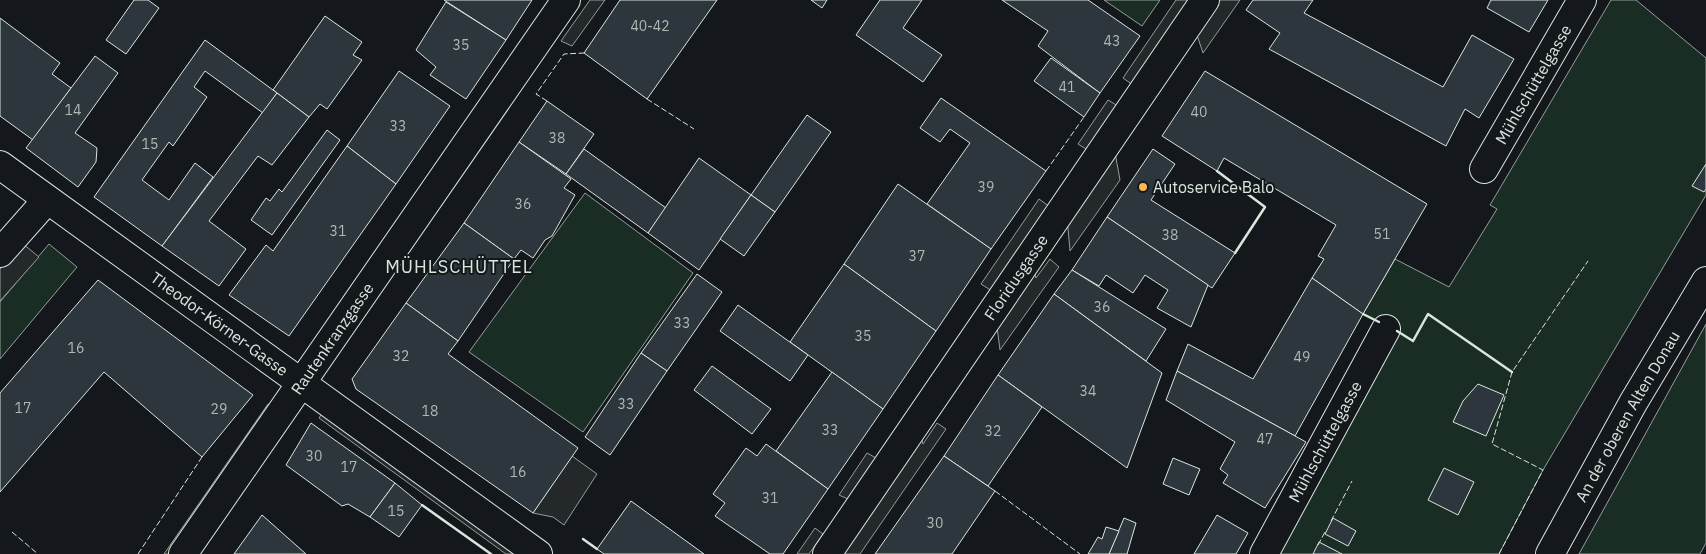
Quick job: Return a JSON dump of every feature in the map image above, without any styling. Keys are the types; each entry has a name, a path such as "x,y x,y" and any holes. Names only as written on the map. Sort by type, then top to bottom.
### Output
{"street":[{"name":"Rautenkranzgasse","path":"183,554 566,0"},
{"name":"Floridusgasse","path":"827,554 1205,0"},
{"name":"Mühlschüttelgasse","path":"1484,169 1582,0"},
{"name":"Theodor-Körner-Gasse","path":"0,165 538,554"},
{"path":"0,253 47,200"},
{"name":"An der oberen Alten Donau","path":"1550,554 1634,403 1706,281"},
{"name":"Mühlschüttelgasse","path":"1264,554 1386,329"}],"green space":[{"path":"1104,0 1160,0 1142,26"},
{"path":"1611,0 1636,0 1706,58 1706,195 1543,470 1499,554 1277,554 1393,330 1363,314 1395,259 1449,287 1497,209 1490,205"},
{"path":"585,193 693,273 583,432 469,352"},
{"path":"49,244 77,267 0,359 0,302"},
{"path":"1706,324 1706,543 1700,554 1579,554"}],"shaded area":[{"path":"590,0 605,0 572,46 561,41"},
{"path":"1176,0 1191,0 1133,85 1123,78"},
{"path":"1215,0 1240,0 1203,53 1195,29"},
{"path":"1108,100 1118,106 1088,150 1078,144"},
{"path":"1114,147 1120,180 1070,251 1067,217"},
{"path":"1039,199 1050,207 992,291 981,284"},
{"path":"22,243 39,257 0,301 0,269"},
{"path":"1050,259 1059,267 1000,350 996,319 1033,266 1036,278"},
{"path":"268,404 275,408 176,554 164,554"},
{"path":"325,409 525,554 506,554 319,418"},
{"path":"937,423 946,429 860,554 833,554 919,429 923,444"},
{"path":"867,453 876,458 848,499 839,495"},
{"path":"572,456 597,474 564,525 553,517 533,513"},
{"path":"815,528 823,534 809,554 797,554"}],"building":[{"path":"134,0 148,0 159,8 126,54 106,40"},
{"path":"444,0 532,0 506,40"},
{"path":"620,0 717,0 647,99 584,53"},
{"path":"811,0 827,0 822,8"},
{"path":"880,0 922,0 903,28 942,55 923,82 856,35"},
{"path":"1002,0 1088,0 1140,36 1100,93 1038,46 1048,31"},
{"path":"1253,0 1313,0 1304,13 1443,87 1472,35 1514,59 1479,118 1465,109 1446,146 1269,49 1280,33 1246,10"},
{"path":"1491,0 1548,0 1529,32 1487,8"},
{"path":"446,2 506,40 466,99 430,75 436,67 416,50"},
{"path":"325,16 362,42 353,55 362,60 327,109 320,104 309,117 273,90"},
{"path":"0,18 60,63 52,74 71,88 33,140 0,116"},
{"path":"205,40 277,93 263,113 205,71 194,87 207,97 173,146 169,142 142,180 169,200 195,163 213,177 162,246 94,197"},
{"path":"95,56 118,73 75,133 97,148 96,162 78,187 26,148"},
{"path":"1051,58 1100,93 1084,117 1034,81"},
{"path":"399,71 450,106 396,184 347,146"},
{"path":"1205,71 1427,204 1363,314 1312,278 1324,259 1318,256 1336,225 1224,158 1217,171 1162,136"},
{"path":"277,93 309,117 272,165 258,156 209,221 246,249 219,286 162,246"},
{"path":"941,98 1046,171 991,249 927,204 970,143 950,129 940,142 920,128"},
{"path":"547,101 594,134 566,174 519,142"},
{"path":"807,115 831,132 775,212 751,195"},
{"path":"327,130 340,140 272,235 251,220 266,198 270,201 279,189 282,192"},
{"path":"519,142 571,179 564,188 575,195 552,236 545,240 533,258 521,250 514,259 464,223"},
{"path":"347,146 396,184 289,336 229,295 266,245 273,251"},
{"path":"584,149 666,208 648,233 566,174"},
{"path":"1153,149 1175,164 1151,200 1235,253 1212,288 1107,217"},
{"path":"699,158 751,195 699,270 648,233"},
{"path":"1706,164 1706,189 1704,192 1692,186"},
{"path":"898,184 991,249 936,331 844,264"},
{"path":"751,195 775,212 744,256 720,239"},
{"path":"1107,217 1208,285 1191,327 1157,308 1168,290 1145,275 1133,293 1106,275 1099,286 1072,270"},
{"path":"464,223 514,259 458,341 406,303"},
{"path":"844,264 936,331 883,409 790,342"},
{"path":"1072,270 1166,329 1146,361 1054,294"},
{"path":"697,274 722,292 667,371 641,353"},
{"path":"1312,278 1363,314 1295,436 1177,371 1188,344 1253,379"},
{"path":"98,280 253,395 202,457 104,372 0,492 0,393"},
{"path":"1054,294 1162,373 1127,468 998,375"},
{"path":"406,303 458,341 448,354 578,448 533,513 356,389 352,379"},
{"path":"738,305 808,355 790,381 720,331"},
{"path":"641,353 667,371 610,455 585,437"},
{"path":"712,366 771,409 752,434 694,390"},
{"path":"1177,371 1306,442 1265,508 1223,483 1228,475 1220,469 1235,442 1166,400"},
{"path":"832,372 883,409 828,489 776,451"},
{"path":"998,375 1042,407 988,486 944,456"},
{"path":"1478,384 1504,395 1486,436 1453,422 1463,401"},
{"path":"311,423 395,483 370,517 348,504 342,506 286,465"},
{"path":"766,444 828,489 783,554 770,554 715,516 725,503 713,494 746,448 757,456"},
{"path":"944,456 995,491 952,554 875,554"},
{"path":"1173,458 1200,469 1189,495 1163,484"},
{"path":"1444,468 1474,482 1458,515 1428,500"},
{"path":"395,483 422,505 399,537 370,517"},
{"path":"631,501 704,554 604,554 597,549"},
{"path":"262,515 306,554 234,554"},
{"path":"1217,515 1248,533 1236,554 1194,554"},
{"path":"1124,518 1136,523 1127,554 1109,554"},
{"path":"1333,518 1356,531 1348,546 1325,534"},
{"path":"1106,527 1119,531 1109,554 1088,554 1098,537 1102,539"},
{"path":"1319,542 1342,554 1313,554"}],"fence":[{"path":"547,101 536,94 564,54 584,53"},
{"path":"647,99 694,129"},
{"path":"1046,171 1084,117"},
{"path":"1499,554 1543,470 1492,444 1512,372 1588,261"},
{"path":"138,554 202,457"},
{"path":"1331,521 1352,481"},
{"path":"995,491 1080,554"},
{"path":"12,532 38,554"},
{"path":"1318,545 1325,532"}],"wall":[{"path":"1217,171 1265,207 1235,253"},
{"path":"1363,314 1379,322"},
{"path":"1397,331 1413,341 1428,314 1512,372"},
{"path":"422,505 491,554"},
{"path":"583,539 597,549"}],"place":[{"name":"Autoservice Balo","path":"1143,187"}],"district":[{"name":"MÜHLSCHÜTTEL","path":"459,266"}]}
